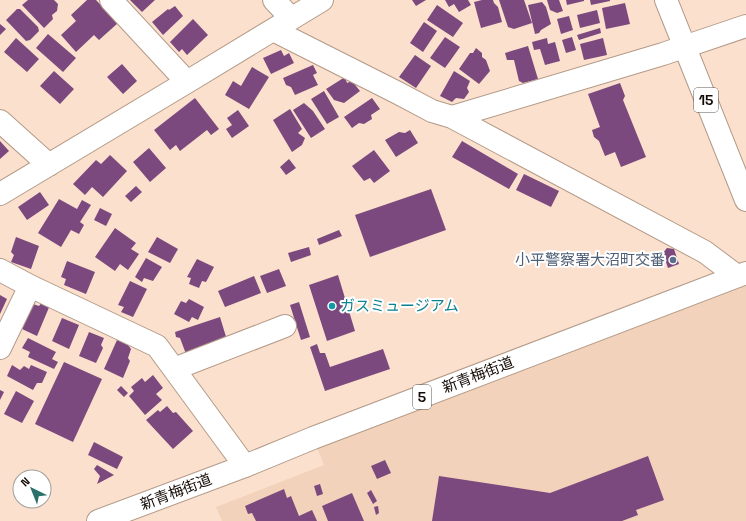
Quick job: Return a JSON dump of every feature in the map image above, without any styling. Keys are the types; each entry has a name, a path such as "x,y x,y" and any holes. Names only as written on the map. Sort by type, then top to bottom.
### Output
{"street":[{"path":"111,0 188,82"},
{"path":"274,0 292,18"},
{"path":"0,194 49,166 322,0"},
{"name":"15","path":"666,0 746,200"},
{"path":"452,117 685,47 746,26"},
{"path":"273,30 432,111 452,117 705,252 742,274"},
{"path":"0,121 49,166"},
{"path":"0,270 30,286 157,346 245,466"},
{"name":"新青梅街道","path":"98,521 245,466 321,435 742,274"},
{"path":"0,348 30,286"},
{"path":"174,369 285,326"}],"shaded area":[{"path":"746,273 746,521 222,521 216,507 324,465 313,438"}],"building":[{"path":"28,0 54,0 58,4 57,11 52,15 53,19 44,28 22,5"},
{"path":"87,0 96,0 118,23 99,40 94,35 76,52 61,35 76,21 71,15"},
{"path":"130,0 155,0 142,12"},
{"path":"412,0 426,0 416,6"},
{"path":"445,0 468,0 471,5 459,12 454,4 449,7"},
{"path":"493,0 498,7 502,22 481,28 474,2"},
{"path":"499,0 524,0 532,23 514,29 508,27"},
{"path":"547,0 559,0 563,11 557,13 550,10"},
{"path":"566,0 584,0 584,1 567,5"},
{"path":"590,0 610,0 610,1 591,5"},
{"path":"542,2 546,7 551,24 539,33 535,34 528,5"},
{"path":"625,3 630,24 606,29 602,8"},
{"path":"437,5 463,23 453,37 427,20"},
{"path":"175,6 183,16 163,35 152,22 168,9 169,10"},
{"path":"17,9 20,9 38,27 39,31 30,40 26,41 6,20"},
{"path":"597,10 600,23 580,28 577,15"},
{"path":"569,16 573,30 561,34 557,19"},
{"path":"193,19 208,35 187,55 182,49 179,52 170,42"},
{"path":"424,22 437,31 423,52 410,43"},
{"path":"0,24 6,29 0,35"},
{"path":"600,28 601,33 579,40 577,35"},
{"path":"48,34 76,58 63,72 36,48"},
{"path":"445,37 460,47 445,68 430,58"},
{"path":"572,37 576,50 566,53 562,40"},
{"path":"16,38 39,59 27,72 4,52"},
{"path":"547,38 548,44 555,42 560,61 545,65 540,49 534,50 532,42"},
{"path":"603,38 607,55 584,60 580,44"},
{"path":"528,46 538,79 523,83 519,81 514,60 507,60 505,53"},
{"path":"476,48 482,53 482,57 486,60 490,71 479,84 459,69 470,53 473,53"},
{"path":"281,50 284,56 289,53 294,63 271,74 263,58"},
{"path":"415,55 431,66 416,88 399,77"},
{"path":"122,64 137,81 123,94 107,77"},
{"path":"313,65 317,73 313,75 318,85 295,95 291,87 286,85 283,78"},
{"path":"252,67 269,77 249,109 225,95 233,81 241,86"},
{"path":"54,71 74,89 60,104 40,86"},
{"path":"454,71 470,81 467,88 469,92 464,99 456,98 452,102 440,96"},
{"path":"345,77 347,83 352,81 360,91 344,103 334,100 326,89"},
{"path":"620,83 625,96 623,100 646,157 621,167 615,152 605,156 599,141 594,137 592,130 600,127 588,94"},
{"path":"324,91 339,117 327,124 311,99"},
{"path":"195,98 219,129 211,135 207,130 180,151 176,145 170,150 154,130"},
{"path":"372,98 380,109 371,115 372,119 364,124 359,123 352,128 344,117"},
{"path":"304,103 313,111 325,129 311,138 293,110"},
{"path":"290,109 302,129 298,133 305,138 302,145 292,152 273,120"},
{"path":"238,110 249,126 232,138 226,129 232,125 227,118"},
{"path":"410,130 418,143 396,157 385,140 399,132 405,133"},
{"path":"0,141 9,151 0,159"},
{"path":"462,141 518,174 509,189 452,157"},
{"path":"149,148 166,168 150,182 133,162"},
{"path":"374,150 390,171 374,183 370,178 364,181 352,166"},
{"path":"110,155 127,171 103,197 92,187 85,195 73,184 96,160 101,164"},
{"path":"289,159 296,168 286,175 280,167"},
{"path":"524,174 559,191 551,207 516,190"},
{"path":"136,186 142,192 131,202 125,196"},
{"path":"431,189 446,230 370,257 355,215"},
{"path":"40,192 49,205 27,220 18,207"},
{"path":"59,199 77,209 82,200 91,205 80,222 84,225 79,234 71,230 61,247 38,233"},
{"path":"100,208 112,214 106,226 94,220"},
{"path":"115,228 136,243 131,249 139,254 128,270 120,264 115,271 95,257"},
{"path":"339,230 342,236 319,245 317,239"},
{"path":"16,237 39,246 31,269 11,262 14,255 11,252"},
{"path":"157,237 178,249 170,263 148,252"},
{"path":"309,247 311,255 291,262 288,253"},
{"path":"667,248 674,249 679,264 668,268 663,253"},
{"path":"146,258 162,267 153,281 144,278 142,282 135,277"},
{"path":"197,259 214,267 206,282 202,281 199,288 189,284 191,278 187,277"},
{"path":"67,261 95,272 86,294 64,285 66,279 61,277"},
{"path":"279,269 286,286 267,293 260,276"},
{"path":"338,275 355,331 327,341 309,285"},
{"path":"254,276 261,293 225,307 218,291"},
{"path":"130,281 147,289 133,317 121,312 124,307 118,305"},
{"path":"0,295 7,299 0,314"},
{"path":"189,299 204,307 198,320 192,317 189,322 174,314 181,301 186,303"},
{"path":"42,302 50,305 37,336 22,329 33,304 39,306"},
{"path":"299,302 310,337 301,340 290,305"},
{"path":"220,317 227,340 186,354 180,338 176,337 175,332"},
{"path":"62,318 79,325 69,349 52,341"},
{"path":"89,332 104,338 101,345 103,348 96,363 79,356"},
{"path":"28,338 56,352 52,359 58,362 54,369 28,357 30,352 22,348"},
{"path":"117,340 128,345 131,349 128,358 130,361 123,378 104,369"},
{"path":"317,344 320,353 325,353 330,367 383,349 390,369 325,391 310,347"},
{"path":"64,362 102,379 73,442 35,424"},
{"path":"12,365 20,370 24,366 29,369 31,365 47,372 42,383 37,383 33,390 7,376"},
{"path":"153,375 163,388 156,394 162,400 145,415 129,396 134,391 131,387 142,378 145,382"},
{"path":"121,386 128,393 124,397 117,390"},
{"path":"0,390 4,392 0,400"},
{"path":"16,391 34,401 22,423 4,414"},
{"path":"167,406 173,413 176,412 193,431 173,449 146,420 158,410 160,412"},
{"path":"94,442 123,457 117,469 88,455"},
{"path":"648,456 664,500 636,510 638,515 622,521 432,521 439,476 550,493"},
{"path":"385,460 391,473 377,479 371,466"},
{"path":"97,465 114,475 97,484 100,476 94,469"},
{"path":"320,484 323,494 317,496 314,486"},
{"path":"284,489 287,498 291,496 299,516 312,510 317,521 256,521 252,513 248,514 245,506"},
{"path":"371,490 377,501 373,504 367,493"},
{"path":"352,493 364,521 328,521 322,506"},
{"path":"378,506 379,513 376,515 374,507"}],"place":[{"name":"小平警察署大沼町交番","path":"673,260"},
{"name":"ガスミュージアム","path":"332,306"}]}
